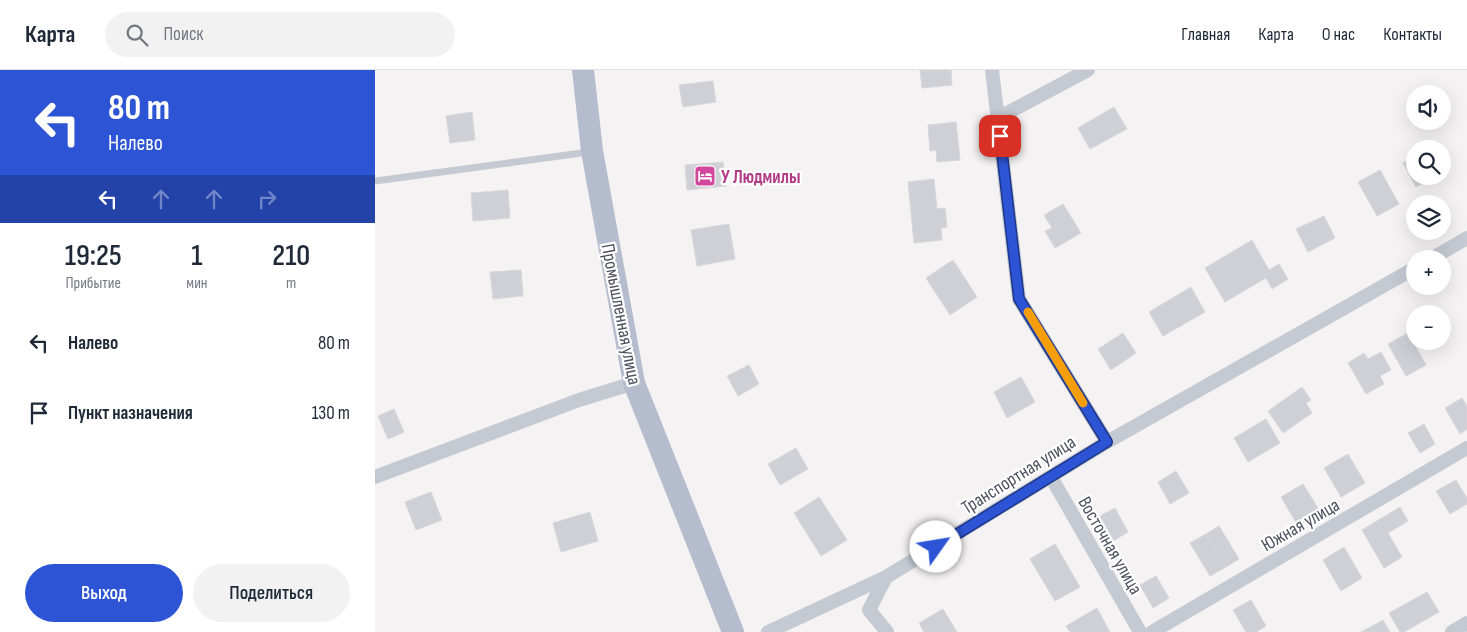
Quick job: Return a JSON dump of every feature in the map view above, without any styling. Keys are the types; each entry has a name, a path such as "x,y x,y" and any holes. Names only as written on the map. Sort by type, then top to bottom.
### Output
{"main road":[{"name":"Промышленная улица","path":"583,70 592,151 634,383 733,632"}],"street":[{"path":"992,70 1019,299 1107,442"},
{"path":"998,118 1088,70"},
{"path":"1446,250 1467,238"},
{"name":"Транспортная улица","path":"768,632 887,578 1107,442 1406,273"},
{"path":"375,477 579,400 634,383"},
{"name":"Южная улица","path":"1152,632 1467,448"},
{"name":"Восточная улица","path":"1051,477 1140,632"},
{"path":"887,578 869,610 887,632"},
{"path":"1452,632 1467,623"}],"lane":[{"path":"375,181 592,151"}],"building":[{"path":"920,70 951,70 952,85 922,88"},
{"path":"713,81 716,102 683,107 679,85"},
{"path":"1114,107 1127,129 1090,149 1078,128"},
{"path":"472,112 475,140 450,143 446,116"},
{"path":"956,122 960,160 937,162 936,150 930,151 928,125"},
{"name":"У Людмилы","path":"723,162 726,186 687,190 685,165"},
{"path":"1380,170 1399,204 1377,216 1358,182"},
{"path":"934,179 937,209 945,208 947,227 941,228 942,240 914,243 908,182"},
{"path":"508,190 510,218 473,221 471,193"},
{"path":"1063,204 1081,233 1055,248 1045,231 1052,228 1044,215"},
{"path":"1324,216 1335,238 1308,252 1296,229"},
{"path":"729,224 735,259 697,266 691,230"},
{"path":"1252,240 1269,270 1279,264 1288,279 1272,289 1266,278 1225,302 1205,268"},
{"path":"953,260 977,297 950,315 926,278"},
{"path":"521,270 523,296 493,299 490,272"},
{"path":"1191,287 1205,312 1163,336 1149,312"},
{"path":"1123,333 1136,353 1111,370 1098,349"},
{"path":"1406,334 1406,350 1418,350 1426,365 1406,376 1388,344"},
{"path":"1381,352 1391,370 1380,376 1384,384 1366,394 1348,363 1364,353 1368,359"},
{"path":"749,365 759,384 738,396 727,376"},
{"path":"1021,377 1035,402 1007,418 994,392"},
{"path":"1302,387 1311,400 1306,403 1312,413 1283,433 1268,411"},
{"path":"1462,398 1467,406 1467,429 1460,434 1445,408"},
{"path":"394,409 404,432 388,439 378,416"},
{"path":"1266,419 1280,443 1248,462 1234,438"},
{"path":"1424,424 1435,444 1420,453 1408,433"},
{"path":"796,448 808,469 780,485 768,464"},
{"path":"1348,454 1365,483 1341,497 1324,468"},
{"path":"1176,471 1189,493 1170,504 1158,482"},
{"path":"1456,480 1467,498 1467,504 1450,514 1436,491"},
{"path":"1303,484 1321,513 1298,526 1281,497"},
{"path":"431,492 442,520 416,530 405,502"},
{"path":"819,497 847,540 821,556 794,513"},
{"path":"1400,507 1408,521 1388,533 1402,557 1384,568 1362,530"},
{"path":"1115,508 1128,532 1113,541 1100,516"},
{"path":"590,512 598,541 561,552 553,523"},
{"path":"1219,526 1239,559 1226,567 1206,534"},
{"path":"1206,534 1226,567 1210,576 1190,543"},
{"path":"1055,544 1080,587 1055,601 1030,559"},
{"path":"1344,547 1362,578 1341,591 1323,560"},
{"path":"1156,576 1169,598 1153,608 1140,585"},
{"path":"1427,592 1439,612 1404,632 1400,632 1389,613"},
{"path":"1251,600 1266,626 1256,632 1246,632 1233,610"},
{"path":"1097,608 1110,632 1070,632 1066,626"},
{"path":"943,609 957,632 924,632 919,623"},
{"path":"1383,620 1390,632 1361,632"}],"slow traffic":[{"path":"1028,312 1083,403"}],"place":[{"name":"У Людмилы","path":"705,176"}],"route":[{"path":"936,547 1107,442 1019,299 1000,136"}]}
